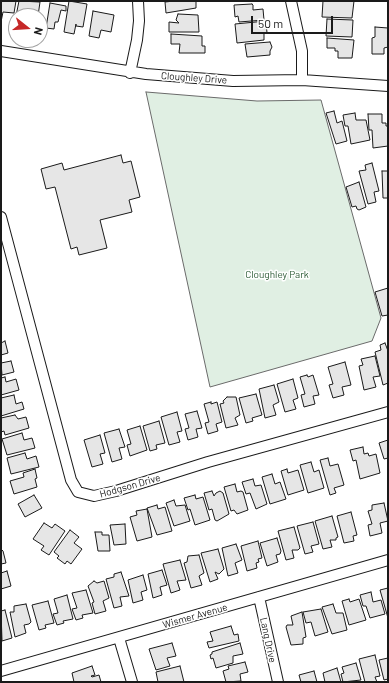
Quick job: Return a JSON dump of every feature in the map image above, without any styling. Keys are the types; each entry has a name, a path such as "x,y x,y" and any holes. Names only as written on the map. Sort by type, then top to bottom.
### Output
{"street":[{"path":"130,73 137,40 139,21 138,1"},
{"path":"291,1 302,51 302,80"},
{"name":"Cloughley Drive","path":"1,51 130,73 233,81 302,80 388,86"},
{"name":"Hodgson Drive","path":"1,217 71,480 78,492 94,496 116,491 208,462 388,412"},
{"name":"Wismer Avenue","path":"1,671 388,560"},
{"name":"Lang Drive","path":"259,597 278,682"},
{"path":"119,638 132,682"}],"green space":[{"name":"Cloughley Park","path":"146,92 257,101 321,100 381,318 372,341 210,387"}],"building":[{"path":"1,1 16,1 15,8 8,8 8,12 3,12 1,22"},
{"path":"19,1 40,2 39,8 18,8"},
{"path":"69,1 87,4 83,27 76,26 76,24 74,34 64,32"},
{"path":"196,1 196,8 166,13 165,2"},
{"path":"323,1 354,1 352,18 322,17"},
{"path":"50,3 66,6 66,11 61,10 58,22 55,22 54,29 48,28"},
{"path":"252,4 253,10 263,9 264,20 239,22 238,16 235,17 234,5"},
{"path":"93,11 114,15 111,32 101,30 99,38 89,36"},
{"path":"178,14 198,15 199,32 169,32 169,22 179,23 176,20"},
{"path":"327,19 353,20 352,37 326,36"},
{"path":"266,21 267,33 264,33 264,40 237,43 235,24"},
{"path":"375,27 388,28 388,47 384,48 384,54 372,54 372,38 375,37"},
{"path":"171,34 202,36 202,46 205,46 205,53 179,53 180,44 171,44"},
{"path":"327,38 354,40 352,58 338,58 338,51 335,51 335,48 327,48"},
{"path":"270,42 272,47 270,55 247,57 245,44"},
{"path":"334,111 337,123 342,121 347,141 336,144 326,113"},
{"path":"355,113 356,120 366,120 370,140 351,144 348,126 345,126 343,115"},
{"path":"368,114 382,114 382,123 386,123 386,126 388,126 388,146 373,148 372,130 369,130"},
{"path":"121,155 123,163 131,161 140,197 129,200 132,212 100,220 107,248 79,255 77,247 71,249 55,187 46,189 41,169 62,163 64,170"},
{"path":"372,163 379,191 374,192 376,202 368,204 359,171 366,170 365,165"},
{"path":"382,171 388,171 388,198 383,198"},
{"path":"359,182 366,207 359,210 356,206 352,207 346,187"},
{"path":"388,288 388,315 382,316 375,292"},
{"path":"5,341 8,353 1,355 1,343"},
{"path":"385,343 388,351 388,383 383,385 375,352 381,350 380,345"},
{"path":"375,356 380,376 373,377 376,387 364,390 359,366 363,365 361,359"},
{"path":"11,361 14,372 2,375 1,363"},
{"path":"345,362 351,385 342,387 344,395 333,398 329,385 333,384 328,367"},
{"path":"307,375 308,377 313,375 319,395 313,396 315,404 304,407 301,395 305,394 300,377"},
{"path":"5,377 6,382 16,379 19,390 1,395 1,378"},
{"path":"293,379 298,398 293,400 296,409 285,412 277,384"},
{"path":"274,385 279,402 273,405 276,415 265,418 259,389"},
{"path":"256,394 262,415 252,418 253,421 246,423 239,398"},
{"path":"14,395 16,404 22,402 24,409 1,416 1,398"},
{"path":"227,397 236,397 240,415 235,418 238,425 226,428 220,404 224,403 223,401"},
{"path":"211,402 211,404 217,402 222,422 216,424 218,431 208,434 205,423 209,422 204,404"},
{"path":"197,411 202,428 196,429 198,437 188,440 185,429 189,428 185,414"},
{"path":"177,412 182,431 177,432 180,442 169,445 161,417"},
{"path":"15,415 18,419 26,417 29,428 5,435 4,431 1,432 1,418"},
{"path":"159,421 165,443 156,445 157,449 150,451 143,426"},
{"path":"140,426 147,450 130,456 127,445 131,444 127,430"},
{"path":"119,429 125,447 119,448 122,459 112,462 104,433"},
{"path":"22,433 24,440 32,438 35,448 7,455 2,439"},
{"path":"100,435 105,453 100,454 103,464 92,467 84,440"},
{"path":"388,440 388,458 384,459 379,443"},
{"path":"363,447 364,454 368,453 369,456 376,454 380,473 360,479 356,460 353,461 350,450"},
{"path":"25,453 27,459 36,456 39,467 11,474 7,458"},
{"path":"328,458 330,466 338,464 344,485 334,488 336,493 330,495 320,460"},
{"path":"311,462 314,472 319,470 324,488 308,493 300,465"},
{"path":"35,469 37,487 14,494 10,481 24,477 23,473"},
{"path":"287,469 288,473 298,470 304,490 288,495 281,471"},
{"path":"272,474 275,484 280,482 286,499 270,504 262,477"},
{"path":"253,479 255,486 261,485 267,504 256,509 250,493 246,494 242,482"},
{"path":"235,484 237,492 243,492 248,510 237,514 234,510 231,511 224,487"},
{"path":"212,491 214,496 220,491 223,493 229,514 217,521 215,520 212,509 209,510 204,493"},
{"path":"34,495 42,508 25,517 18,504"},
{"path":"195,495 196,499 203,497 210,520 195,525 190,509 188,510 184,498"},
{"path":"174,500 176,506 185,505 190,521 174,526 166,503"},
{"path":"384,503 388,521 380,523 382,533 370,536 368,525 372,524 368,511 372,510 372,505"},
{"path":"157,505 158,509 165,507 172,531 157,535 147,508"},
{"path":"147,509 152,537 137,541 130,517 137,515 136,511"},
{"path":"351,512 357,535 353,536 354,541 344,543 337,516"},
{"path":"332,516 338,537 336,540 330,540 332,547 323,549 315,521"},
{"path":"313,522 319,544 311,546 313,552 305,554 297,526"},
{"path":"44,523 52,528 55,524 65,531 49,555 41,550 44,546 33,539"},
{"path":"125,524 126,544 114,545 110,525"},
{"path":"294,527 300,548 298,550 292,550 294,558 286,560 278,531"},
{"path":"70,530 79,537 74,543 82,549 71,564 67,561 65,564 57,558 59,556 54,552"},
{"path":"95,532 102,532 102,535 109,535 110,551 98,551"},
{"path":"277,538 281,551 280,554 276,555 278,562 267,566 260,543"},
{"path":"258,541 262,558 258,559 259,562 256,563 257,568 247,571 241,546"},
{"path":"236,544 242,560 235,563 238,573 228,576 222,548"},
{"path":"1,549 3,551 6,563 1,564"},
{"path":"218,549 224,569 219,574 215,572 218,579 210,582 201,553"},
{"path":"199,555 204,573 199,576 202,585 191,588 184,563 187,562 188,556"},
{"path":"180,560 186,580 177,581 180,590 171,593 163,564"},
{"path":"162,570 167,585 160,587 162,595 153,598 148,574"},
{"path":"7,571 11,586 1,589 1,573"},
{"path":"121,572 129,596 120,597 122,606 114,608 106,579 114,577 114,574"},
{"path":"143,575 147,590 141,592 143,600 133,603 128,580"},
{"path":"94,581 97,583 104,581 109,598 103,601 106,611 95,614 92,603 94,602 88,586"},
{"path":"388,588 388,618 380,590"},
{"path":"86,590 93,613 82,615 83,618 76,620 72,609 77,608 72,593"},
{"path":"371,592 373,602 381,600 385,614 370,618 366,606 363,606 360,595"},
{"path":"67,595 73,619 63,621 64,623 57,625 53,614 58,613 54,599"},
{"path":"349,599 350,602 359,599 366,620 349,625 342,601"},
{"path":"48,601 54,623 45,625 46,628 39,630 32,605"},
{"path":"26,604 31,622 24,625 26,633 15,637 10,612 14,612 14,606"},
{"path":"333,604 336,613 343,613 347,630 332,634 322,607"},
{"path":"321,609 328,632 315,636 311,622 306,623 303,612"},
{"path":"5,610 12,638 2,641 1,611"},
{"path":"302,612 306,637 303,638 303,644 291,645 286,627 287,625 293,625 291,616"},
{"path":"231,626 234,635 238,634 239,641 209,648 207,642 213,641 210,632"},
{"path":"172,643 176,656 167,658 170,666 156,670 149,649"},
{"path":"240,643 243,654 233,656 233,663 216,668 213,658 211,659 210,655 212,652"},
{"path":"375,655 380,676 375,677 377,682 365,682 359,659"},
{"path":"388,658 388,679 384,680 379,660"},
{"path":"245,662 248,672 240,674 241,681 226,682 223,671 229,669 228,666"},
{"path":"356,663 361,680 343,682 341,674 344,673 342,667"},
{"path":"92,666 95,675 91,676 99,675 101,682 74,682 72,673"},
{"path":"180,666 184,682 158,682 156,672"},
{"path":"337,668 341,682 325,682 323,673"},
{"path":"314,671 317,682 301,682 299,675"}]}
